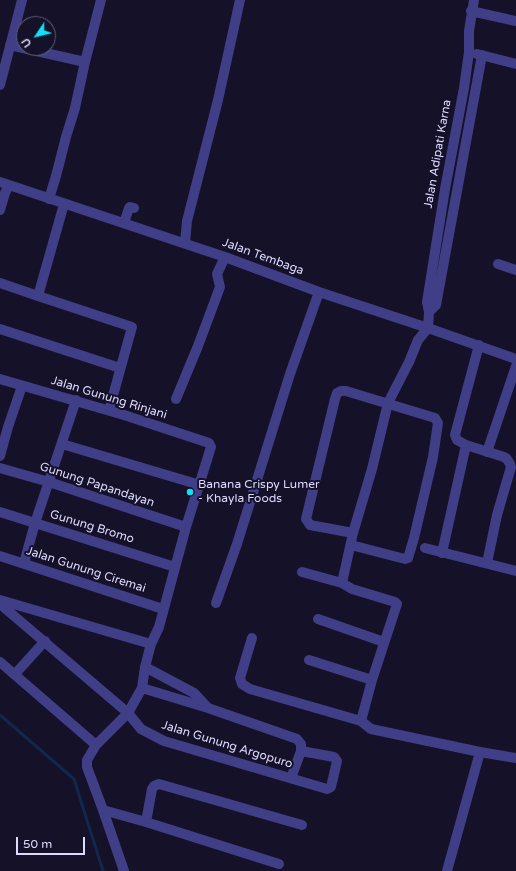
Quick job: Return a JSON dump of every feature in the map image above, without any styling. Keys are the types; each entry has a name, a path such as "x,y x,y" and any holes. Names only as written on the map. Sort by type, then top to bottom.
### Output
{"street":[{"path":"0,85 22,0"},
{"path":"51,194 75,108 84,62 101,0"},
{"path":"185,238 187,221 218,100 240,0"},
{"name":"Jalan Adipati Karna","path":"429,319 427,302 445,189 464,88 469,52 471,11 474,0"},
{"path":"471,11 516,21"},
{"path":"10,45 84,62"},
{"path":"469,52 516,64"},
{"path":"342,583 353,533 372,469 388,403 436,305 482,55"},
{"path":"464,88 475,90"},
{"path":"0,210 5,192 5,183"},
{"name":"Jalan Tembaga","path":"5,183 51,194 64,204 128,216 185,238 225,257 319,292 429,319 479,346 516,359"},
{"path":"445,189 458,191"},
{"path":"38,296 64,204"},
{"path":"176,400 220,287 217,274 225,257"},
{"path":"498,264 516,270"},
{"path":"0,283 132,326 133,329 120,368 109,410"},
{"path":"216,603 237,544 290,374 319,292"},
{"path":"0,329 120,368"},
{"path":"479,346 455,435 457,440 466,445 507,459 511,467 497,515 487,563"},
{"path":"487,452 516,366"},
{"name":"Jalan Gunung Rinjani","path":"0,379 109,410 209,443 211,447 200,485"},
{"path":"0,456 4,426 22,386"},
{"path":"350,545 405,559 409,555 433,457 438,423 435,418 388,403 342,391 337,393 334,399 306,519 310,525 353,533"},
{"path":"24,563 34,523 76,400"},
{"path":"62,444 200,485 186,528 159,627 151,644 145,667 142,688 128,713 96,745 87,760 87,767 126,870"},
{"path":"442,553 466,445"},
{"name":"Gunung Papandayan","path":"0,468 49,482 186,528"},
{"name":"Gunung Bromo","path":"0,512 175,567"},
{"path":"425,548 516,571"},
{"name":"Jalan Gunung Ciremai","path":"0,556 163,609"},
{"path":"302,572 342,583 352,589 396,603 361,721"},
{"path":"0,600 151,644"},
{"name":"Jalan Gunung Argopuro","path":"0,604 128,713 141,729 164,741 327,789 331,787 337,761 334,757 300,751"},
{"path":"318,619 384,642"},
{"path":"252,638 240,678 242,684 250,689 361,721 371,729 516,758"},
{"path":"15,674 45,641"},
{"path":"309,660 372,680"},
{"path":"0,662 96,745"},
{"path":"145,667 194,693 208,708"},
{"path":"179,699 184,687"},
{"path":"142,688 208,708 297,739 301,744 300,751 291,778"},
{"path":"447,871 480,752"},
{"path":"146,822 152,789 154,786 159,784 302,825"},
{"path":"103,810 279,864"}],"waterway":[{"path":"0,715 74,779 103,871"}],"place":[{"name":"Banana Crispy Lumer - Khayla Foods","path":"190,492"}]}
